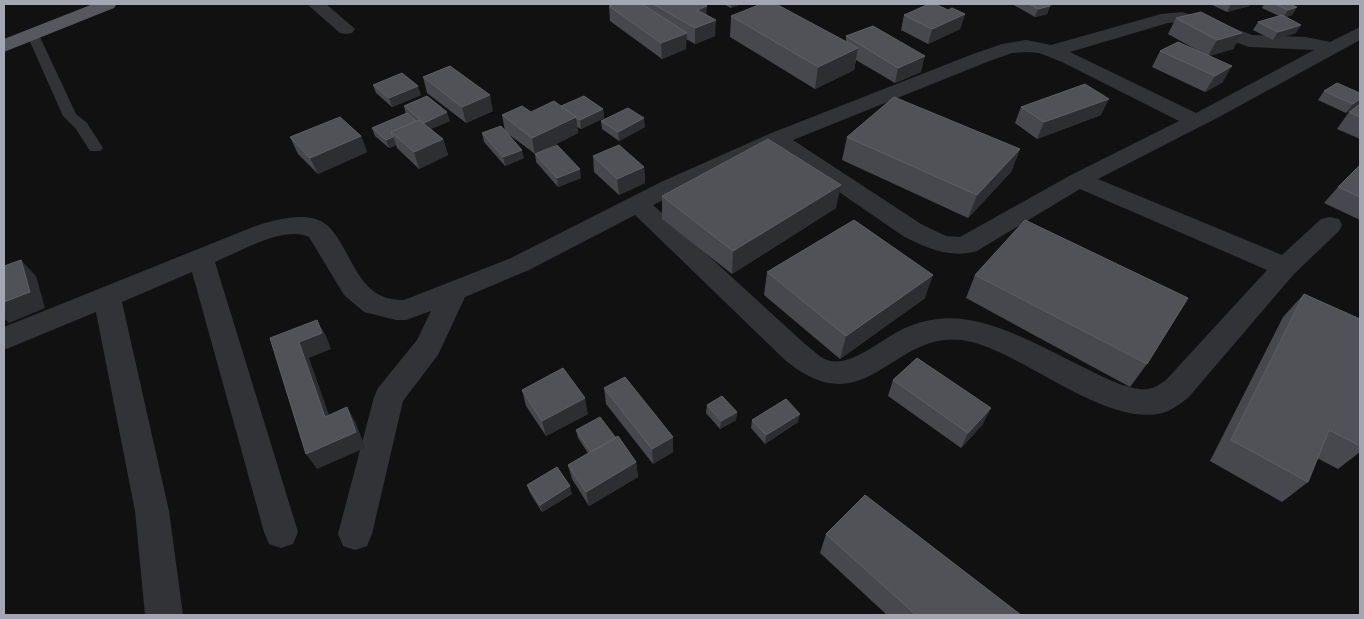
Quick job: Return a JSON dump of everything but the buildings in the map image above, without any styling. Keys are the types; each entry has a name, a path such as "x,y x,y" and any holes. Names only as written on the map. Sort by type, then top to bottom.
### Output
{"highway":[{"path":"4,35 81,4"},
{"path":"4,46 108,4"}],"street":[{"path":"316,4 346,29"},
{"path":"1051,51 1167,18 1182,17 1210,25 1249,41 1306,43 1332,48"},
{"path":"777,139 912,230 935,242 954,247 968,244 1079,180 1196,122 1360,33"},
{"path":"4,339 262,233 296,224 309,226 318,231 351,285 358,293 374,305 387,310 406,310 520,264 637,203 777,139 1009,48 1026,46 1051,51 1196,122"},
{"path":"1079,180 1285,267"},
{"path":"637,203 795,352 811,365 826,372 842,373 855,369 917,335 956,328 997,338 1057,369 1117,396 1138,402 1158,401 1177,389 1285,267 1330,226"},
{"path":"201,258 281,532"},
{"path":"355,534 389,396 428,347 456,290"},
{"path":"107,297 152,511 164,615"}],"lane":[{"path":"33,34 70,116 82,126 95,148"}]}
